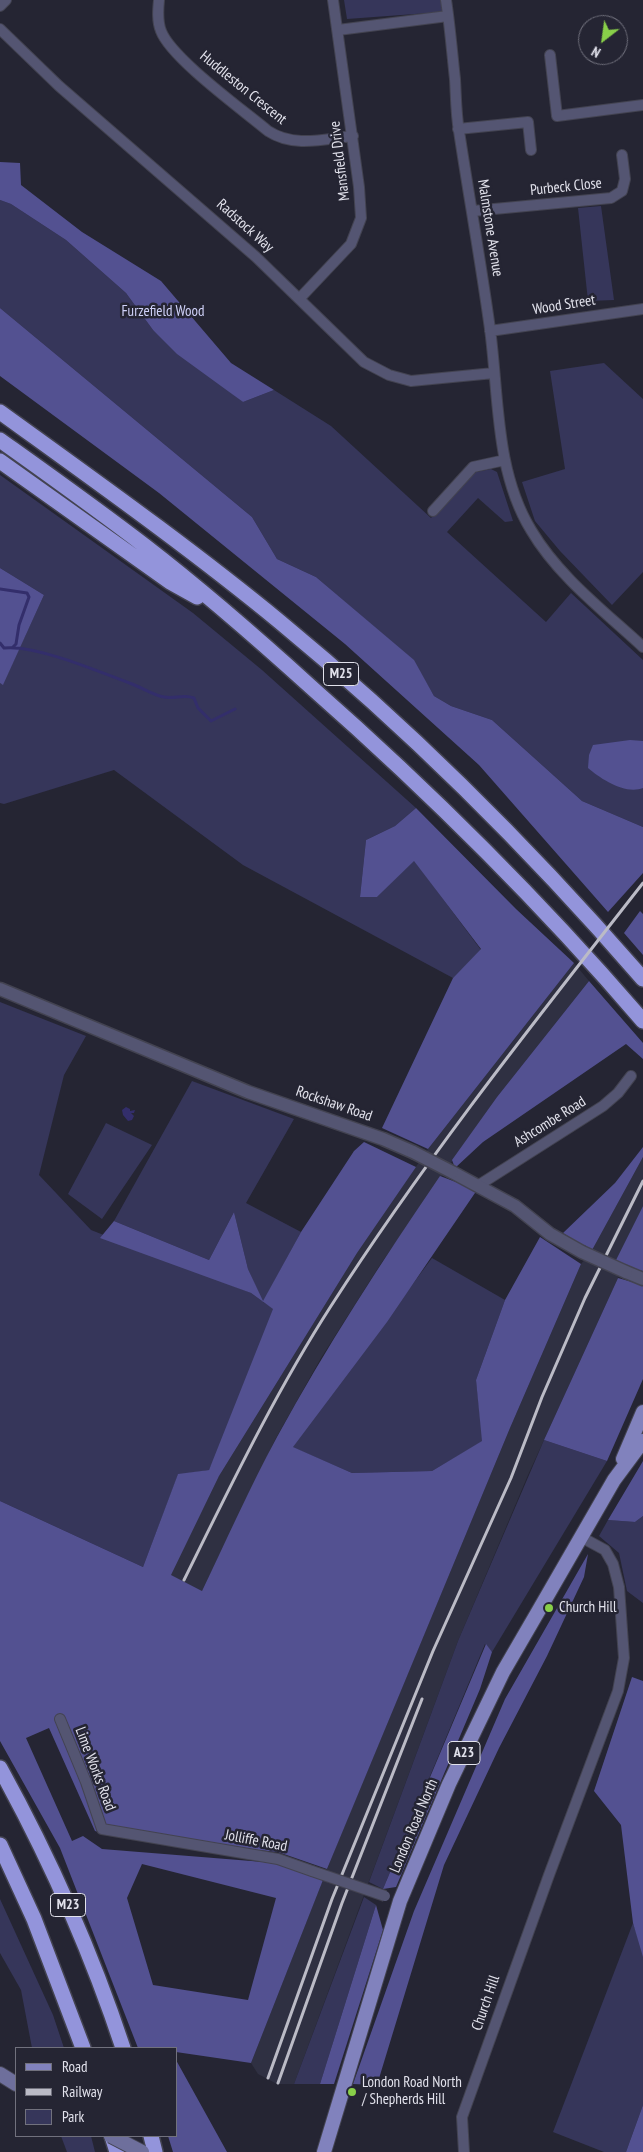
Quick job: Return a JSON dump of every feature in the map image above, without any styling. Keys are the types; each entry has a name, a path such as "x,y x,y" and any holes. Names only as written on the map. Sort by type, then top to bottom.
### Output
{"highway":[{"name":"M25","path":"0,412 83,471 217,572 280,621 353,684 490,814 576,904 643,979"},
{"name":"M25","path":"0,440 145,546 233,617 392,760 485,850 567,935 643,1021"},
{"path":"0,461 170,582 233,617"},
{"name":"M23","path":"0,1768 31,1826 68,1906 104,1993 123,2047"},
{"name":"M23","path":"0,1845 34,1919 83,2047"},
{"path":"112,2137 117,2152"},
{"path":"151,2137 155,2152"}],"main road":[{"name":"London Road North","path":"614,1480 643,1412"},
{"name":"London Road North","path":"324,2152 400,1901 449,1784 504,1672 614,1480 643,1440"},
{"path":"0,2074 15,2083"},
{"path":"114,2137 142,2152"}],"street":[{"path":"0,6 6,0"},
{"name":"Huddleston Crescent","path":"159,0 161,32 170,46 184,60 268,130 283,139 298,142 353,136"},
{"name":"Mansfield Drive","path":"300,298 351,244 361,218 353,136 333,0"},
{"name":"Malmstone Avenue","path":"446,0 458,129 473,211 490,331 505,460 516,499 530,530 559,567 643,647"},
{"path":"338,30 448,16"},
{"name":"Radstock Way","path":"0,29 59,86 205,210 300,298 356,356 376,369 400,379 422,381 494,373"},
{"path":"550,55 557,116 643,105"},
{"path":"458,129 528,122 531,150"},
{"name":"Purbeck Close","path":"473,211 611,198 622,191 626,179 622,155"},
{"name":"Wood Street","path":"490,331 643,309"},
{"path":"433,511 474,467 505,460"},
{"name":"Rockshaw Road","path":"0,989 248,1092 383,1139 413,1152 479,1185 515,1206 550,1234 582,1252 643,1279"},
{"name":"Ashcombe Road","path":"479,1185 603,1106 618,1093 631,1076"},
{"name":"Church Hill","path":"464,2152 462,2117 549,1875 618,1691 624,1658 620,1586 613,1564 605,1550 581,1537"},
{"name":"Lime Works Road","path":"60,1719 86,1782 102,1829"},
{"name":"Jolliffe Road","path":"102,1829 278,1859 400,1901"}],"shaded area":[{"path":"574,963 589,981 497,1097 380,1265 321,1358 276,1438 202,1591 170,1575 219,1476 357,1253 428,1149"},
{"path":"126,1107 130,1111 135,1110 134,1113 131,1113 134,1116 132,1120 128,1121 123,1115 122,1110"},
{"path":"643,1157 643,1206 615,1262 618,1278 528,1475 458,1641 294,2084 277,2084 258,2074 251,2063 337,1844 510,1428 581,1264 591,1252"}],"green space":[{"path":"344,0 441,0 442,12 347,19"},
{"name":"Furzefield Wood","path":"0,162 20,163 21,185 82,232 161,281 231,363 274,390 243,402 177,354 153,330 126,293 66,240 11,204 0,200"},
{"path":"0,200 11,204 66,240 126,293 153,330 243,402 274,390 331,426 431,518 476,472 491,469 497,472 513,521 505,522 478,498 447,532 546,622 571,593 643,660 643,827 582,801 492,720 451,706 434,696 413,660 316,577 277,559 252,517 0,308"},
{"path":"601,206 614,300 588,301 578,208"},
{"path":"0,308 252,517 277,559 316,577 414,660 434,696 451,706 492,720 582,801 643,827 643,873 608,912 479,765 345,644 159,493 0,376"},
{"path":"604,363 643,399 643,572 612,605 560,551 535,521 522,482 565,469 550,371"},
{"path":"0,475 193,613 262,670 416,808 395,826 366,840 360,897 377,897 414,860 481,950 453,978 243,865 114,770 4,804 0,803 0,683 3,684 44,595 0,568"},
{"path":"0,568 44,595 3,685 0,683"},
{"path":"630,740 643,741 643,788 636,790 621,788 606,781 588,768 589,755 593,745"},
{"path":"416,808 516,909 574,963 428,1149 382,1128 453,978 481,949 414,861 377,897 360,897 366,840 395,826"},
{"path":"640,911 643,914 643,955 624,933"},
{"path":"589,981 643,1043 643,1059 626,1044 483,1142 455,1168 452,1160 497,1097"},
{"path":"0,1002 86,1036 64,1075 39,1175 91,1230 251,1293 262,1301 248,1269 234,1212 209,1260 114,1221 192,1081 294,1119 246,1203 301,1232 263,1302 274,1309 257,1371 209,1470 178,1475 143,1567 0,1501"},
{"path":"106,1123 152,1145 102,1219 68,1194"},
{"path":"364,1142 416,1167 357,1253 219,1476 171,1575 202,1591 257,1475 296,1403 355,1305 440,1176 477,1190 387,1322 293,1447 352,1473 432,1471 482,1441 476,1380 505,1300 540,1237 581,1264 510,1428 327,1869 278,1852 109,1835 95,1831 49,1728 26,1738 72,1841 83,1836 102,1849 276,1863 323,1880 251,2063 178,2052 178,2047 138,2047 60,1848 0,1741 0,1501 143,1567 178,1474 209,1470 273,1309 251,1293 100,1238 114,1221 209,1260 234,1212 248,1269 263,1301 301,1232 354,1151","holes":["142,1864 276,1898 248,2000 153,1985 127,1898"]},
{"path":"643,1147 643,1157 591,1252 563,1233 615,1183"},
{"path":"643,1206 643,1271 626,1268 615,1262"},
{"path":"432,1258 505,1300 476,1380 483,1441 432,1471 352,1473 292,1447"},
{"path":"618,1278 643,1285 643,1379 607,1461 544,1440"},
{"path":"544,1440 607,1461 492,1652 485,1644 383,1889 369,1882 458,1641"},
{"path":"643,1461 643,1516 635,1522 608,1520"},
{"path":"643,1516 643,1603 627,1591 619,1553 599,1536 608,1520 635,1522"},
{"path":"588,1554 584,1577 547,1656 499,1748 444,1865 377,2085 353,2084 414,1911 505,1699"},
{"path":"486,1644 492,1652 480,1689 396,1887 383,1889"},
{"path":"632,1677 643,1681 643,1957 633,1923 621,1825 594,1791"},
{"path":"364,1897 376,1905 320,2084 294,2084"},
{"path":"0,1899 53,2015 64,2047 32,2047 21,1990 0,1953"},
{"path":"376,1905 383,1930 334,2084 320,2084"},
{"path":"633,1923 643,1952 643,2105 626,2152 604,2152 553,2132"},
{"path":"178,2064 227,2152 173,2152 168,2137 178,2137"},
{"path":"643,2105 643,2152 626,2152"},
{"path":"61,2137 91,2137 95,2152 67,2152"}],"waterway":[{"path":"0,589 27,593 29,597 19,625 16,644 13,647"},
{"path":"0,643 4,648 33,650 68,660 160,696 187,696 194,698 198,708 211,721 235,709"}],"railway":[{"path":"184,1580 272,1406 310,1339 367,1251 482,1091 643,883"},
{"path":"268,2078 332,1899 433,1651 511,1478 542,1397 585,1298 643,1181"},
{"path":"278,2083 342,1903 422,1699"}],"place":[{"name":"Church Hill","path":"549,1608"},
{"name":"London Road North / Shepherds Hill","path":"352,2092"}]}
